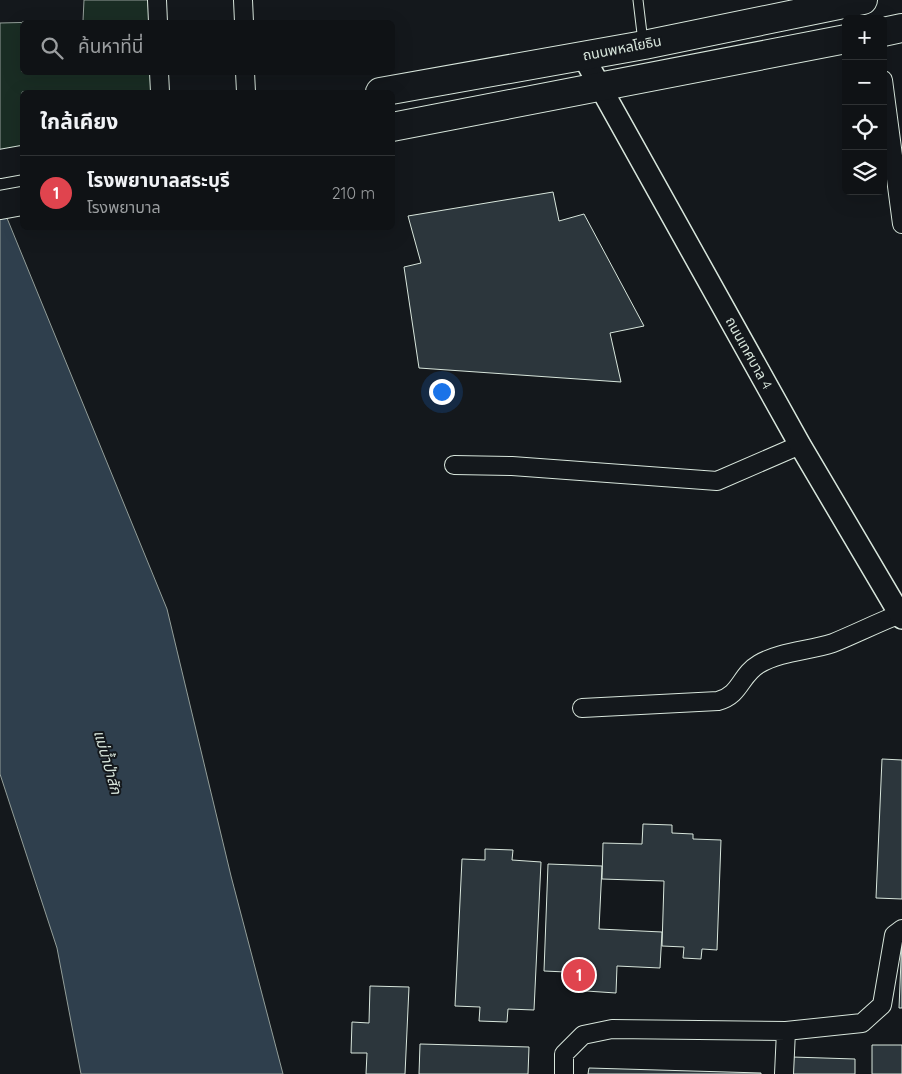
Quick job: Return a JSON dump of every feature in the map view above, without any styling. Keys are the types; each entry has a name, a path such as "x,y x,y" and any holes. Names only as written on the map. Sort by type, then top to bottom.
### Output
{"main road":[{"name":"ถนนพหลโยธิน","path":"391,90 644,45 864,0"},
{"path":"887,31 902,28"},
{"path":"395,126 599,85 842,40"},
{"path":"0,164 20,160"},
{"path":"0,205 20,201"}],"street":[{"path":"157,0 158,20"},
{"path":"243,0 244,20"},
{"name":"ถนนเทศบาล 4","path":"582,56 800,445 901,616"},
{"path":"159,75 160,90"},
{"path":"245,75 246,90"},
{"path":"887,105 894,148 902,224"},
{"path":"454,465 512,466 717,481 800,445"},
{"path":"582,708 718,701 730,698 746,676 758,664 774,657 832,643 901,616"},
{"path":"564,1074 564,1054 583,1035 612,1029 786,1031 862,1023 882,1005 894,935 902,929"},
{"path":"784,1074 786,1031"}],"lane":[{"path":"638,0 644,45"}],"green space":[{"path":"84,0 148,0 149,20 83,20"},
{"path":"20,22 20,75 150,75 151,90 20,90 20,147 0,152 0,23"}],"water":[{"name":"แม่น้ำป่าสัก","path":"0,201 167,609 231,876 283,1074 81,1074 57,948 0,774"}],"building":[{"path":"553,192 559,221 584,214 644,326 610,333 621,382 419,368 404,267 421,263 408,216"},
{"path":"882,759 902,760 902,899 876,898"},
{"path":"643,824 672,825 672,833 693,834 693,839 721,840 717,950 702,949 701,959 683,958 684,947 662,946 664,881 602,879 603,843 642,844"},
{"path":"485,849 513,850 512,860 541,862 534,1010 508,1009 507,1022 479,1021 480,1007 455,1006 462,859 485,860"},
{"path":"548,864 602,866 599,929 662,932 660,968 617,966 616,993 586,991 587,981 566,981 566,972 544,971"},
{"path":"902,936 902,1008 899,1008"},
{"path":"370,986 409,987 405,1074 366,1074 367,1053 351,1053 352,1022 369,1023"},
{"path":"420,1044 529,1047 528,1074 419,1074"},
{"path":"872,1045 902,1045 902,1074 872,1074"},
{"path":"792,1057 855,1059 855,1074 792,1074"},
{"path":"589,1068 761,1073 761,1074 588,1074"}],"place":[{"name":"โรงพยาบาลสระบุรี","path":"579,975"}]}
